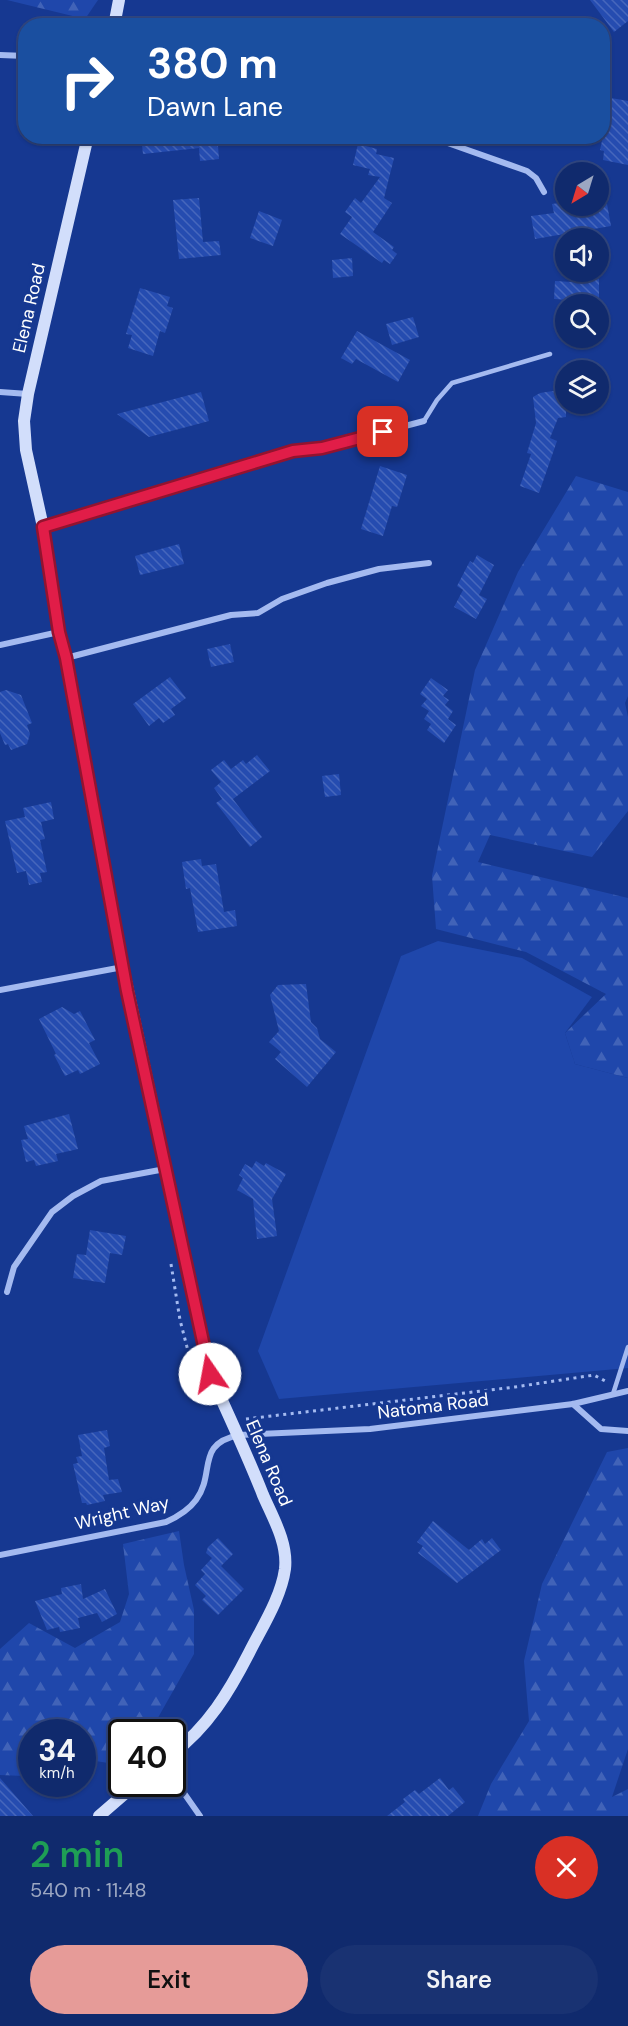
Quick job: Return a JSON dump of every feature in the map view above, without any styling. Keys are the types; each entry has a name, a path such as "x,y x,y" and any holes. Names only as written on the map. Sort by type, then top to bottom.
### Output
{"street":[{"path":"116,18 119,0"},
{"path":"0,55 18,56"},
{"name":"Elena Road","path":"86,144 28,394 24,421 26,450 43,527 59,632 66,658 123,967 210,1374 239,1435 280,1533 285,1554 285,1569 279,1591 235,1682 211,1718 186,1743"},
{"path":"451,144 527,171 536,178 543,192"},
{"path":"0,392 28,394"},
{"path":"43,527 293,451 322,448 424,421"},
{"path":"66,658 231,615 258,613 282,599 327,583 369,572 429,563"},
{"path":"0,645 59,632"},
{"path":"0,990 123,967"},
{"path":"7,1292 14,1267 52,1212 73,1196 101,1181 165,1169"},
{"name":"Natoma Road","path":"239,1435 370,1429 573,1404 628,1391"},
{"path":"573,1404 601,1429 628,1431"},
{"name":"Wright Way","path":"0,1555 165,1522 181,1515 196,1500 204,1483 211,1452 216,1444 225,1438 239,1435"},
{"path":"186,1796 200,1816"},
{"path":"99,1816 121,1797"}],"lane":[{"path":"424,421 437,400 452,383 550,354"},
{"path":"614,1394 628,1347"}],"path":[{"path":"243,1420 594,1376 616,1387"}],"green space":[{"path":"7,0 98,0 86,18"},
{"path":"576,476 628,492 628,696 625,703 628,717 628,811 592,857 490,835 478,862 628,898 628,1078 575,1064 565,1033 606,994 526,952 436,929 432,876 475,670 518,572"},
{"path":"438,941 522,958 592,997 565,1033 575,1064 628,1078 628,1368 279,1399 258,1351 401,956"},
{"path":"628,1448 628,1749 612,1797 628,1789 628,1816 478,1816 491,1784 529,1721 524,1661 542,1584 607,1452"},
{"path":"179,1531 194,1610 194,1654 157,1719 108,1719 108,1763 96,1761 96,1719 18,1719 18,1776 0,1775 0,1649 29,1623 75,1648 120,1622 129,1594 123,1544"}],"building":[{"path":"590,0 628,0 628,21 614,32 610,27 610,18 604,18"},
{"path":"611,98 628,101 628,165 603,160 604,151 600,150 601,144 610,144"},
{"path":"142,144 230,145 218,146 219,159 200,161 199,148 143,154"},
{"path":"358,144 377,149 376,154 394,158 384,198 392,203 373,232 394,247 392,250 397,254 390,264 384,260 382,263 340,234 352,217 345,212 355,198 361,203 380,177 368,175 370,169 353,165"},
{"path":"199,198 203,242 219,241 221,255 179,259 173,200"},
{"path":"552,204 555,204 555,216 609,215 611,226 555,228 555,236 535,239 531,216 554,213"},
{"path":"259,211 282,220 273,246 250,238"},
{"path":"352,258 353,276 333,278 332,260"},
{"path":"555,281 599,282 599,294 555,294 554,299"},
{"path":"140,288 170,297 167,306 173,308 165,333 160,331 153,356 128,348 132,335 126,334"},
{"path":"413,317 419,337 392,345 386,324"},
{"path":"357,331 410,360 398,382 356,359 352,364 341,358"},
{"path":"555,391 555,414 566,414 566,417 558,418 550,438 557,441 539,493 520,486 531,454 527,453 536,423 533,397 540,393"},
{"path":"201,392 209,421 149,437 117,414"},
{"path":"380,466 407,475 397,507 392,506 383,536 361,529"},
{"path":"179,544 184,564 140,575 135,556"},
{"path":"477,555 494,565 479,595 487,599 476,619 454,607 463,590 457,586 470,561 473,563"},
{"path":"230,644 234,662 211,667 207,649"},
{"path":"170,677 186,698 171,709 175,715 163,723 159,718 149,726 133,704"},
{"path":"431,678 448,690 443,696 449,700 445,705 453,711 448,719 456,725 444,743 427,730 431,724 424,719 429,711 421,706 427,699 420,694"},
{"path":"6,690 21,695 32,723 27,725 30,734 27,744 11,750 8,744 5,745 0,733 0,692"},
{"path":"257,755 270,771 233,799 262,837 250,847 216,803 222,799 214,788 221,782 211,770 224,760 231,769 243,760 246,764"},
{"path":"339,774 341,795 325,797 322,776"},
{"path":"51,802 54,819 41,822 45,839 40,840 47,872 40,873 42,882 29,885 26,871 17,873 5,821 25,817 23,808"},
{"path":"201,859 202,866 216,864 224,912 235,910 237,926 198,932 190,888 186,889 182,862"},
{"path":"306,984 311,1022 317,1028 320,1039 336,1052 307,1087 275,1059 281,1052 269,1042 279,1031 270,995 278,985"},
{"path":"62,1007 74,1014 80,1011 95,1040 89,1043 100,1064 80,1074 78,1070 65,1076 39,1019"},
{"path":"69,1114 78,1149 56,1154 58,1161 36,1166 34,1160 26,1162 21,1140 28,1139 24,1126"},
{"path":"256,1161 264,1166 266,1163 286,1174 272,1199 277,1236 257,1239 253,1199 237,1190 243,1178 239,1175 245,1164 252,1168"},
{"path":"90,1230 126,1236 122,1255 110,1253 105,1283 73,1278 77,1254 86,1255"},
{"path":"107,1430 110,1446 104,1448 109,1480 118,1479 122,1492 103,1495 105,1501 87,1505 82,1503 73,1464 78,1463 76,1457 82,1456 78,1435"},
{"path":"433,1521 469,1550 482,1539 485,1544 492,1538 501,1550 457,1583 418,1553 423,1546 417,1542"},
{"path":"218,1538 233,1554 221,1566 244,1589 218,1615 202,1600 206,1596 195,1585 205,1574 201,1570 212,1558 206,1553 208,1547"},
{"path":"81,1584 83,1599 105,1589 117,1614 102,1622 97,1613 78,1618 80,1628 60,1632 59,1627 47,1630 35,1601 62,1594 61,1588"},
{"path":"0,1778 33,1816 0,1816"},
{"path":"440,1778 449,1790 453,1787 465,1802 448,1816 387,1816 405,1802 403,1799 415,1790 419,1794"}],"route":[{"path":"210,1374 123,967 66,658 59,632 43,527 293,451 322,448 383,432"}]}
